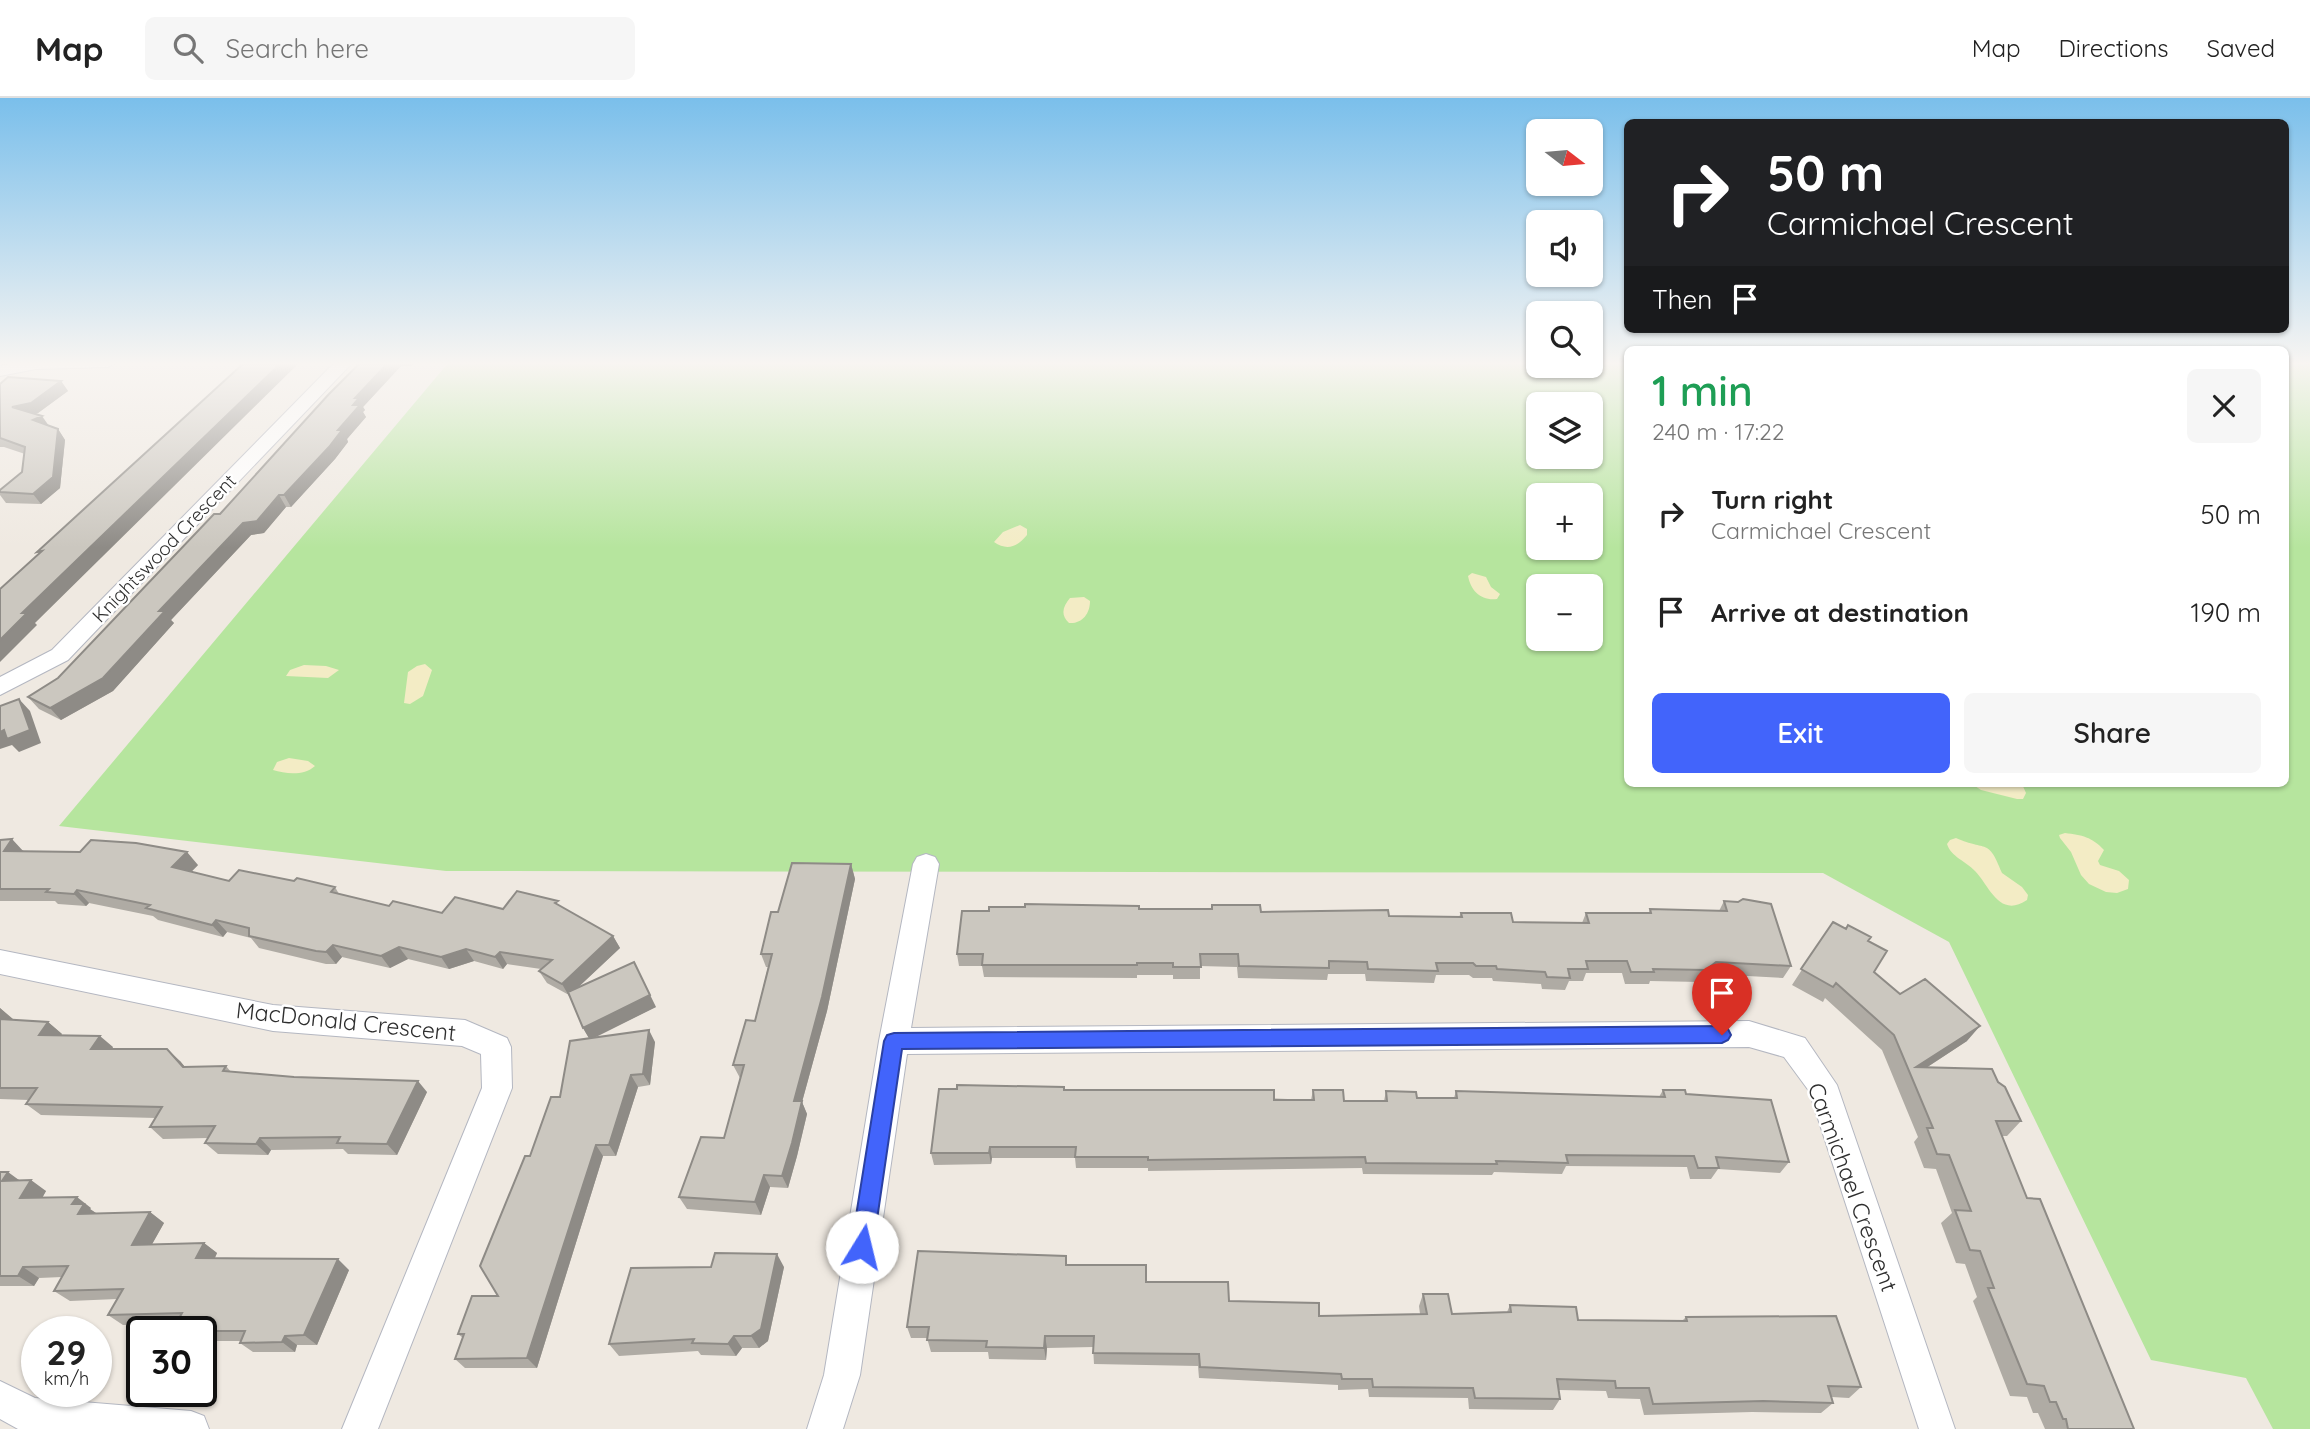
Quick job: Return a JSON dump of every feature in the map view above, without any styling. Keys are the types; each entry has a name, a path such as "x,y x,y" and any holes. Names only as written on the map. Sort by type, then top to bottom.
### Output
{"street":[{"name":"Knightswood Crescent","path":"0,687 60,655 284,424"},
{"path":"825,1429 842,1375 894,1041 926,864"},
{"name":"MacDonald Crescent","path":"0,962 273,1018 464,1033 496,1046 497,1088 360,1429"},
{"name":"Carmichael Crescent","path":"894,1041 1749,1034 1794,1048 1822,1085 1937,1429"},
{"path":"0,1399 31,1416 191,1429"}],"green space":[{"path":"397,424 1526,424 1526,469 1603,469 1603,424 1624,424 1624,787 2289,787 2289,424 2310,424 2310,1429 2273,1429 2246,1378 2151,1360 1949,942 1823,873 446,871 59,826"}],"sand":[{"path":"1020,525 1027,529 1027,535 1019,542 1008,547 994,542 1003,532"},
{"path":"1472,573 1486,577 1491,587 1500,594 1497,599 1482,597 1474,590 1468,576"},
{"path":"1084,597 1090,601 1087,614 1078,622 1069,623 1064,614 1066,604 1070,598"},
{"path":"425,664 432,670 423,696 410,704 404,703 408,672"},
{"path":"304,665 326,666 339,670 328,678 286,676 290,670"},
{"path":"289,758 308,761 315,766 295,773 273,770 277,762"},
{"path":"1976,787 2023,787 2026,793 2023,799 2017,799"},
{"path":"2065,833 2086,837 2100,846 2104,850 2098,861 2100,865 2119,871 2129,880 2128,889 2117,893 2106,892 2089,884 2060,838 2059,835"},
{"path":"1956,838 1989,850 2002,873 2022,887 2028,895 2027,900 2017,905 2009,905 1996,898 1975,871 1949,848 1947,844"}],"building":[{"path":"0,424 44,424 58,429 53,477 33,494 0,492 22,472 25,447 0,438"},
{"path":"177,424 218,424 22,613 27,613 0,640 0,589 42,551 37,552"},
{"path":"302,424 343,424 329,447 284,495 279,495 257,521 243,523 159,611 165,611 103,678 50,708 28,697 58,678 214,514 220,514"},
{"path":"19,699 30,730 7,739 4,730 0,732 0,706"},
{"path":"12,839 4,851 80,852 91,840 136,843 187,852 172,867 229,881 239,870 294,881 297,878 335,887 331,892 389,906 393,901 442,913 455,897 503,909 517,891 558,901 555,903 613,936 562,984 539,971 552,960 500,952 495,957 466,949 441,957 399,947 381,956 333,945 326,952 316,951 249,936 249,928 216,920 212,925 146,908 150,905 77,890 74,894 46,892 49,889 0,889 0,840"},
{"path":"792,863 851,864 822,997 794,1101 802,1101 782,1176 764,1175 755,1202 679,1197 701,1137 724,1138 744,1065 733,1065 746,1020 755,1021 772,954 761,954 771,912 778,912"},
{"path":"1743,899 1771,904 1791,966 1716,962 1706,970 1653,969 1654,972 1631,972 1627,961 1586,961 1588,969 1568,969 1570,978 1547,977 1545,972 1497,969 1496,966 1476,966 1473,963 1436,963 1438,971 1368,969 1367,962 1329,961 1329,968 1239,966 1238,954 1200,954 1201,967 1173,967 1173,963 982,965 983,954 957,954 962,911 989,911 989,907 1025,907 1025,904 1139,906 1139,909 1212,909 1212,905 1260,905 1261,912 1388,910 1389,916 1462,917 1461,913 1511,913 1513,922 1589,923 1586,913 1651,913 1650,909 1727,911 1724,901 1738,902"},
{"path":"1833,922 1846,929 1848,925 1871,937 1868,941 1887,951 1874,972 1900,994 1925,979 1980,1026 1916,1067 1992,1069 1998,1082 2005,1087 2021,1121 1996,1121 2027,1198 2040,1199 2134,1429 2068,1429 2066,1419 2063,1419 2056,1402 2050,1402 2044,1386 2027,1384 1988,1288 1994,1288 1980,1251 1970,1250 1955,1210 1971,1211 1949,1155 1937,1154 1927,1128 1933,1128 1894,1035 1836,983 1833,987 1801,969"},
{"path":"634,962 650,995 583,1028 568,992"},
{"path":"0,1019 48,1022 39,1035 100,1036 91,1049 167,1049 183,1067 226,1066 223,1071 294,1077 418,1081 387,1144 337,1143 340,1137 260,1138 256,1144 205,1143 215,1126 150,1127 162,1107 26,1104 37,1088 0,1088"},
{"path":"649,1030 643,1074 631,1075 609,1145 596,1145 527,1358 455,1359 464,1334 458,1334 472,1296 498,1296 480,1266 525,1156 530,1156 551,1097 560,1097 570,1041"},
{"path":"957,1085 1064,1087 1064,1090 1274,1090 1274,1100 1314,1100 1313,1090 1343,1090 1344,1101 1387,1101 1386,1091 1416,1092 1417,1098 1457,1098 1456,1091 1665,1097 1663,1090 1685,1090 1686,1094 1771,1100 1789,1162 1716,1157 1719,1168 1698,1168 1694,1156 1566,1155 1568,1163 1366,1163 1365,1157 1148,1160 1148,1157 1075,1157 1076,1147 990,1147 989,1153 931,1153 939,1089 957,1089"},
{"path":"0,1172 8,1172 2,1181 31,1180 20,1198 77,1197 72,1204 84,1204 78,1214 150,1212 132,1245 204,1243 196,1258 338,1259 304,1335 285,1336 282,1342 240,1343 245,1331 217,1331 217,1316 180,1316 182,1313 108,1315 123,1289 54,1291 68,1266 23,1267 18,1276 0,1276"},
{"path":"918,1251 1066,1256 1066,1265 1146,1265 1146,1282 1228,1282 1229,1301 1319,1303 1319,1316 1427,1314 1423,1294 1448,1294 1452,1314 1511,1312 1510,1305 1576,1307 1578,1320 1687,1321 1686,1317 1836,1316 1861,1387 1828,1386 1833,1403 1763,1401 1653,1404 1649,1388 1616,1388 1615,1381 1557,1379 1560,1399 1475,1398 1473,1388 1373,1387 1372,1379 1342,1379 1341,1374 1200,1367 1199,1354 1093,1353 1094,1336 1045,1336 1044,1348 986,1347 987,1341 927,1340 929,1327 907,1327"},
{"path":"715,1253 777,1254 761,1329 751,1336 734,1336 728,1344 692,1343 694,1339 609,1344 631,1268 711,1267"}],"route":[{"path":"862,1247 894,1041 1722,1035"}]}
